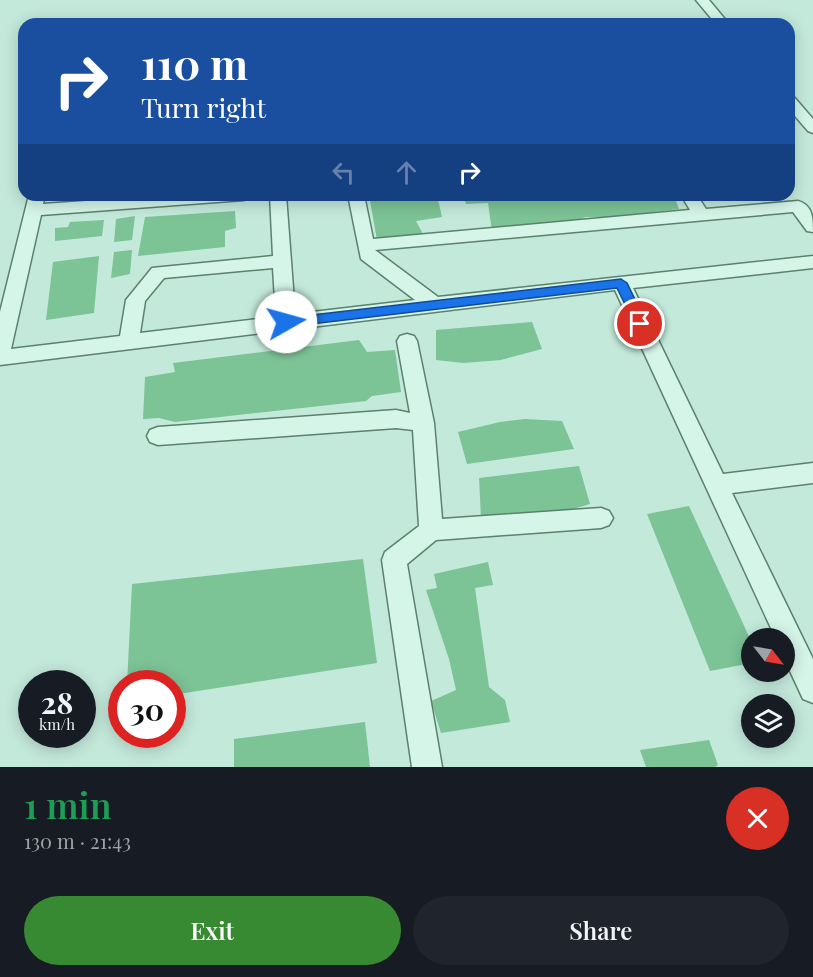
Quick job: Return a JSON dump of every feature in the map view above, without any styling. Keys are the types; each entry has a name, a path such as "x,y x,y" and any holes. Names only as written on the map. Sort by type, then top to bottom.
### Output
{"street":[{"path":"702,0 718,18"},
{"path":"795,107 813,128"},
{"path":"87,201 35,203 0,356 434,304 813,262"},
{"path":"278,201 286,322"},
{"path":"357,201 367,255 434,304"},
{"path":"693,201 701,215"},
{"path":"366,245 798,206 813,227"},
{"path":"129,342 136,300 159,272 282,261"},
{"path":"621,283 813,689"},
{"path":"407,341 423,423 431,530"},
{"path":"158,436 396,418 423,423"},
{"path":"716,485 813,473"},
{"path":"427,767 394,560 431,530 601,518"}],"building":[{"path":"370,201 438,201 442,217 416,221 423,234 377,240"},
{"path":"465,201 676,201 679,209 612,217 586,217 564,224 492,231 488,203 466,204"},
{"path":"235,211 236,228 225,231 225,247 138,256 145,217"},
{"path":"135,216 132,240 114,242 116,219"},
{"path":"104,220 102,236 55,241 55,228 68,227 70,222"},
{"path":"132,250 130,274 111,278 114,252"},
{"path":"99,256 94,313 46,320 53,262"},
{"path":"532,322 542,349 501,360 463,363 436,360 436,330"},
{"path":"359,340 367,352 395,350 401,392 372,396 366,401 175,422 159,418 143,419 145,377 175,372 173,363"},
{"path":"525,419 562,421 574,449 467,464 458,432 500,422"},
{"path":"579,466 590,504 560,513 481,518 479,478"},
{"path":"689,506 745,628 741,628 741,665 710,671 647,514"},
{"path":"363,559 377,663 186,693 186,670 128,670 132,584"},
{"path":"488,562 493,585 475,588 489,687 505,700 510,722 441,733 431,701 456,690 449,659 426,590 437,588 434,574"},
{"path":"365,722 370,767 234,767 234,739"},
{"path":"709,740 718,765 715,767 646,767 640,750"}],"route":[{"path":"286,322 621,283 640,324"}]}
